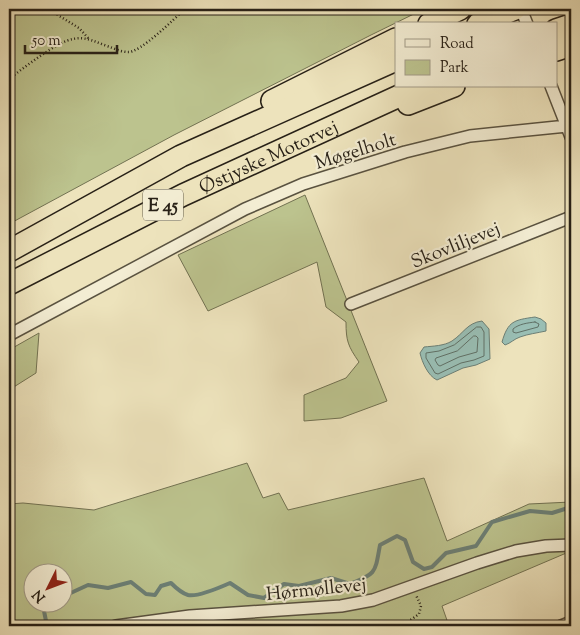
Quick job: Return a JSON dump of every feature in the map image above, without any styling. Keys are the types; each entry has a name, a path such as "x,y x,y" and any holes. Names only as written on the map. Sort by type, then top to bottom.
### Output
{"highway":[{"path":"433,22 460,9"},
{"path":"483,22 515,9"},
{"path":"558,29 571,25"},
{"path":"180,156 200,137 395,39"},
{"path":"558,49 571,45"},
{"name":"Østjyske Motorvej","path":"9,251 180,156 395,60"},
{"name":"Østjyske Motorvej","path":"9,284 183,195 418,88"},
{"path":"319,132 393,110 449,88"}],"street":[{"path":"521,9 526,22"},
{"path":"551,88 569,131"},
{"name":"Møgelholt","path":"9,335 244,209 303,184 405,152 470,136 569,131"},
{"name":"Skovliljevej","path":"351,304 571,217"},
{"name":"Hørmøllevej","path":"116,626 190,616 341,606 373,600 516,551 546,546 571,545"},
{"path":"561,626 571,622"}],"path":[{"path":"48,9 79,28 90,39"},
{"path":"9,79 56,46 70,39 90,39 129,53 141,48 185,9"},
{"path":"402,626 419,614 420,606 413,586"}],"green space":[{"path":"9,9 424,9 174,135 9,224"},
{"path":"305,195 387,401 341,418 304,421 304,395 346,378 359,362 348,343 346,322 326,307 317,262 208,311 178,255"},
{"path":"39,333 36,373 9,390 9,350"},
{"path":"247,463 263,498 279,493 288,510 424,478 447,541 529,504 571,502 571,551 442,606 449,626 9,626 9,504 23,503 94,510"}],"water":[{"path":"535,317 546,323 546,331 520,337 505,345 502,342 507,330 513,323"},
{"path":"482,321 489,329 490,359 463,368 437,380 434,378 426,368 421,357 420,353 424,347 449,343 469,326"}],"waterway":[{"path":"72,592 88,585 108,588 131,582 146,594 155,595 161,586 171,583 183,593 197,595 230,583 248,595 264,598 284,584 299,586 331,578 350,584 373,571 380,545 397,536 405,540 413,562 424,569 432,567 446,553 476,546 492,522 530,511 552,513 571,507"},
{"path":"44,612 47,626"}]}
